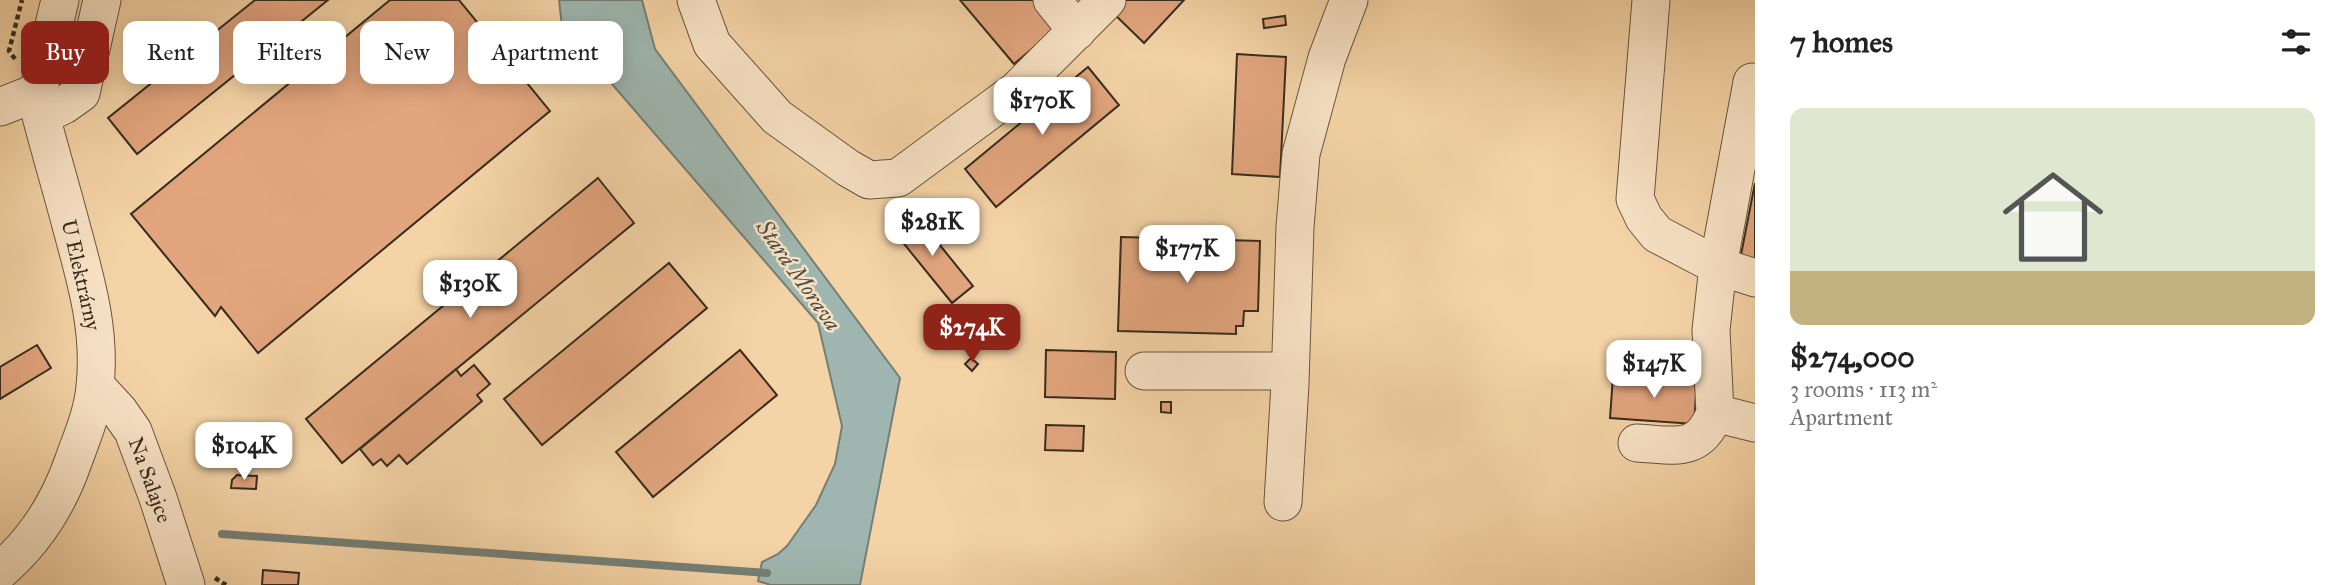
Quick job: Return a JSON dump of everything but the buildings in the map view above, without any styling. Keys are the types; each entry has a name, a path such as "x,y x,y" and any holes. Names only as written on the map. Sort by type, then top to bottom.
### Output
{"street":[{"name":"U Elektrárny","path":"0,571 22,552 49,515 66,481 83,436 96,385 96,342 91,299 39,104 60,0"},
{"path":"0,107 64,105 81,93 102,0"},
{"path":"696,0 712,44 777,117 869,180 898,178 1016,91 1107,0"},
{"path":"1052,0 1077,31"},
{"path":"1283,502 1295,227 1301,154 1327,58 1349,0"},
{"path":"1651,0 1635,198 1644,218 1657,234 1718,266 1755,278"},
{"path":"1637,443 1684,445 1698,439 1709,429 1715,413 1711,330 1718,266 1752,82"},
{"path":"1144,371 1290,371"},
{"name":"Na Salajce","path":"96,385 133,431 186,585"},
{"path":"1715,413 1755,423"}],"water":[{"name":"Stará Morava","path":"559,0 642,0 655,49 900,378 860,585 771,585 758,581 762,562 787,546 816,505 835,464 842,426 818,323 612,84 623,84 623,21 561,21"}],"waterway":[{"path":"222,534 767,573"}]}
